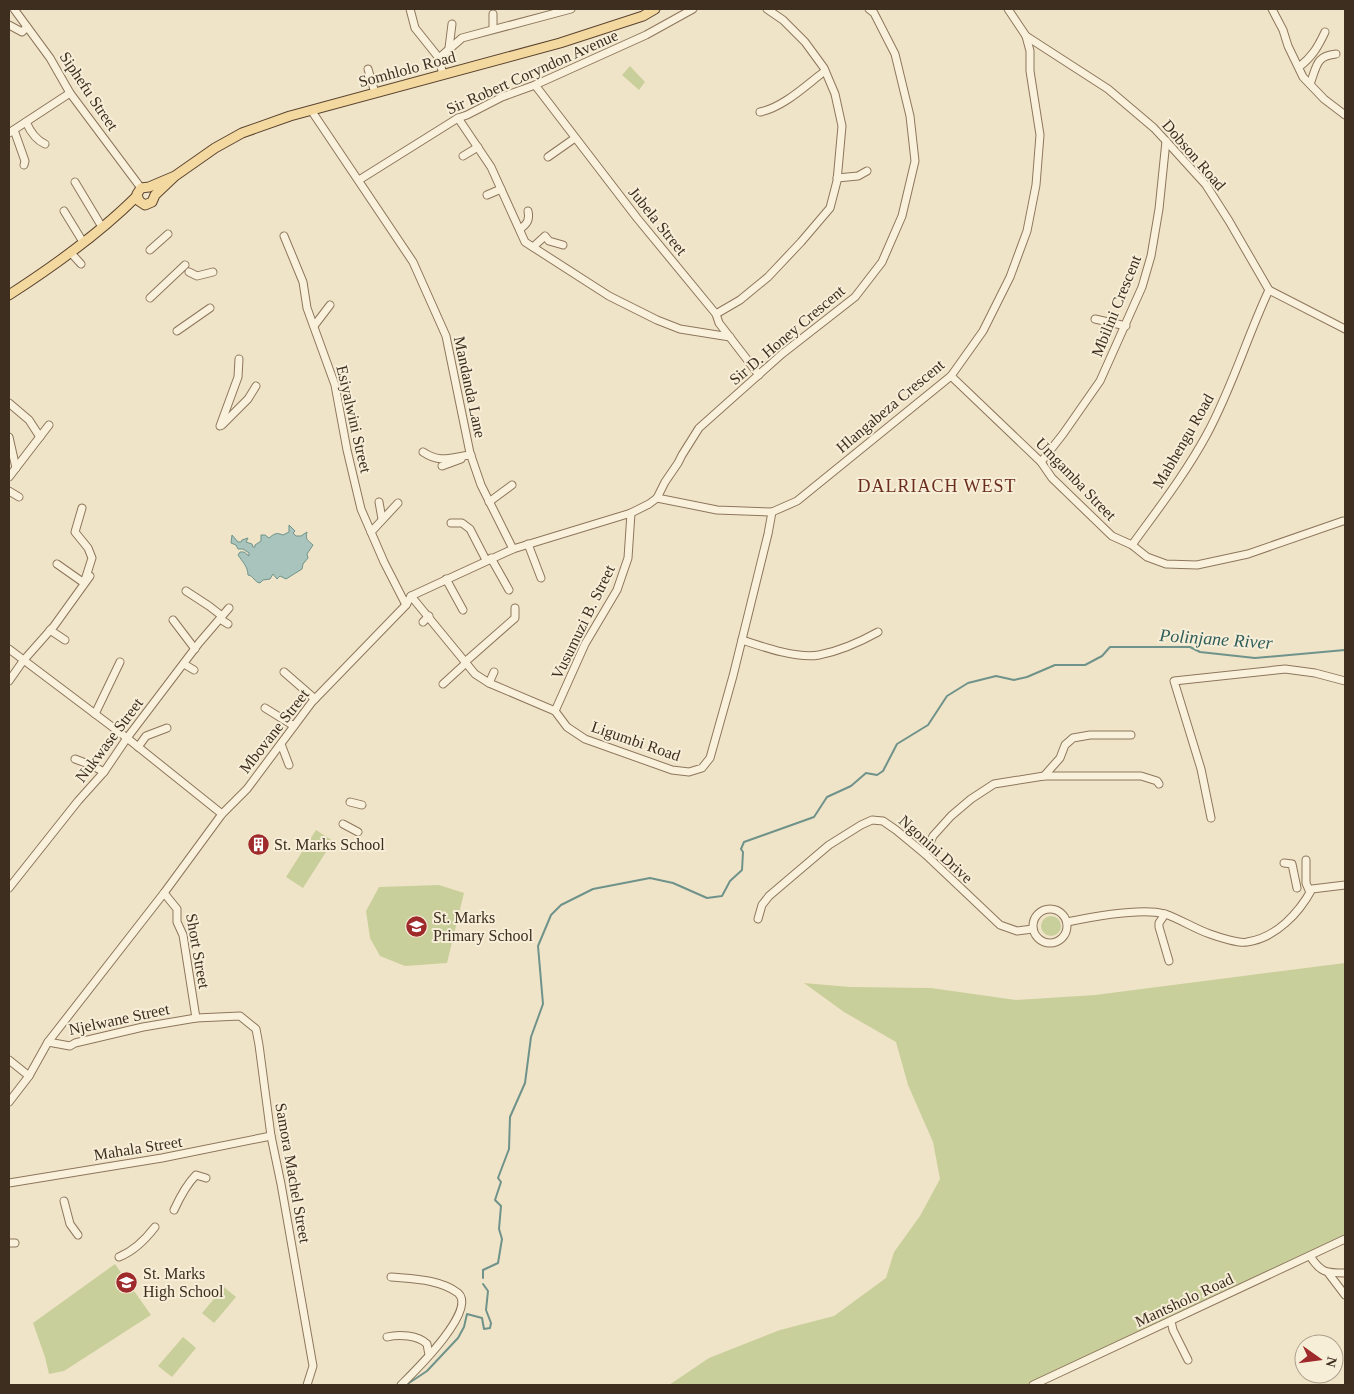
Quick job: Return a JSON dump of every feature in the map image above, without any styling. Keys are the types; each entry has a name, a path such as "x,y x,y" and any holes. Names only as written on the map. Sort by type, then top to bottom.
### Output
{"main road":[{"name":"Somhlolo Road","path":"117,216 152,202 155,195 175,176 215,148 242,133 311,110 560,43 642,16 655,9"},
{"name":"Somhlolo Road","path":"9,295 117,216 137,196 138,191 175,176"},
{"path":"145,187 153,190 155,195"},
{"path":"137,196 143,204"}],"street":[{"name":"Siphefu Street","path":"14,9 50,58 70,93 145,187"},
{"path":"410,9 415,28 439,58 443,75"},
{"path":"439,58 462,38 567,9"},
{"name":"Sir Robert Coryndon Avenue","path":"359,180 458,118 646,35 693,9"},
{"path":"716,314 740,300 768,277 801,242 830,208 837,178 842,126 835,94 825,71 805,42 784,20 767,9"},
{"name":"Sir D. Honey Crescent","path":"656,498 699,428 782,354 855,297 882,262 902,216 915,161 910,116 896,54 874,13 869,9"},
{"name":"Dobson Road","path":"1008,9 1026,36 1108,88 1154,128 1206,186 1230,221 1269,290"},
{"path":"1272,9 1284,30 1288,46 1303,77 1324,99 1345,115"},
{"path":"493,14 493,30"},
{"path":"449,48 452,24"},
{"path":"9,25 22,32 28,28"},
{"path":"1298,67 1309,60 1316,51 1325,32"},
{"name":"Hlangabeza Crescent","path":"656,498 717,510 772,512 797,501 951,376 983,331 1010,277 1027,231 1036,185 1040,135 1030,71 1030,51 1026,36"},
{"path":"1310,84 1320,58 1336,54"},
{"path":"368,69 375,93"},
{"path":"760,112 784,101 825,71"},
{"name":"Jubela Street","path":"535,85 637,218 716,314 719,323 758,375"},
{"path":"24,165 25,161 11,131 70,93"},
{"name":"Mandanda Lane","path":"311,110 413,262 446,336 470,455 481,485 512,548"},
{"path":"458,118 491,167 525,242 610,296 657,320 680,329 730,337"},
{"path":"26,122 39,141 45,144"},
{"path":"548,157 575,138"},
{"name":"Mbilini Crescent","path":"1041,462 1100,381 1142,287 1151,256 1159,209 1166,141"},
{"path":"463,156 478,148"},
{"path":"837,178 858,176 867,171"},
{"path":"75,182 102,227"},
{"path":"488,195 501,189"},
{"path":"64,211 82,242"},
{"path":"520,229 526,225 529,217 528,211"},
{"path":"150,250 168,234"},
{"name":"Esiyalwini Street","path":"284,236 303,282 307,308 335,385 347,450 361,509 406,605"},
{"path":"533,247 545,236 549,241 563,245"},
{"path":"70,252 80,264"},
{"path":"150,298 184,264"},
{"path":"188,272 197,276 213,272"},
{"path":"1269,290 1345,328"},
{"name":"Mabhengu Road","path":"1132,544 1161,506 1207,435 1230,387 1269,290"},
{"path":"314,326 330,305"},
{"path":"177,330 210,308"},
{"path":"1095,319 1126,326"},
{"path":"239,359 238,378 220,426 248,399 256,386"},
{"name":"Umgamba Street","path":"951,376 1041,462 1052,478 1112,536 1132,544 1147,557 1166,564 1197,565 1248,554 1343,521"},
{"path":"9,402 29,420 40,437"},
{"path":"9,477 49,425"},
{"path":"9,437 16,468"},
{"path":"423,452 432,458 440,460 470,455"},
{"path":"442,466 470,455"},
{"path":"489,502 512,485"},
{"path":"9,491 19,497"},
{"path":"411,596 512,548 631,513 650,504 656,498"},
{"path":"379,502 382,519"},
{"path":"371,532 398,503"},
{"path":"82,508 75,532 88,548 92,558 84,583"},
{"name":"Ligumbi Road","path":"411,596 475,674 489,684 555,711 567,727 585,739 672,770 689,772 702,768 710,758 742,640 772,512"},
{"name":"Vusumuzi B. Street","path":"555,711 585,644 617,590 628,558 631,513"},
{"path":"451,523 462,523 470,529 508,590"},
{"path":"528,544 541,578"},
{"path":"57,564 84,583"},
{"path":"9,681 90,576"},
{"path":"446,579 463,610"},
{"path":"186,591 209,606 228,624"},
{"name":"Mbovane Street","path":"9,1102 29,1076 48,1042 164,893 222,814 247,789 315,699 406,605 411,596"},
{"name":"Nukwase Street","path":"9,888 104,772 127,738 229,608"},
{"path":"443,684 515,618 515,608"},
{"path":"423,622 429,616"},
{"path":"173,620 195,649"},
{"path":"50,630 65,640"},
{"path":"742,640 778,652 818,656 857,643 878,632"},
{"path":"9,648 23,661 127,738 222,814"},
{"path":"95,714 120,662"},
{"path":"184,664 194,670"},
{"path":"1211,818 1201,769 1174,681 1285,669 1345,680"},
{"path":"284,672 315,699"},
{"path":"489,684 494,672"},
{"path":"265,708 294,726"},
{"path":"138,747 146,736 167,728"},
{"path":"1044,776 1060,758 1065,745 1073,738 1130,735"},
{"path":"281,744 289,765"},
{"path":"75,759 104,772"},
{"path":"926,854 933,836 951,816 994,784 1044,776 1141,776 1159,784"},
{"path":"350,802 362,805"},
{"name":"Ngonini Drive","path":"758,919 762,905 770,896 829,845 860,825 872,820 883,821 890,825 926,854 1000,925 1016,931 1033,929"},
{"path":"343,824 358,832"},
{"path":"1306,860 1306,883 1310,890"},
{"path":"1284,863 1292,864 1297,888"},
{"path":"1067,922 1131,912 1165,914 1212,935 1245,943 1280,929 1304,904 1312,888 1345,886"},
{"name":"Short Street","path":"164,893 177,909 177,922 183,935 196,1018"},
{"path":"1049,908 1060,911 1067,922 1067,930 1064,935 1052,943 1044,942 1033,929 1034,918 1038,913 1049,908"},
{"path":"1165,914 1159,923 1159,927 1169,961"},
{"name":"Samora Machel Street","path":"196,1018 240,1016 256,1029 271,1136 313,1366 307,1385"},
{"name":"Njelwane Street","path":"48,1042 70,1046 74,1042 196,1018"},
{"path":"9,1060 29,1076"},
{"name":"Mahala Street","path":"9,1183 162,1158 271,1136"},
{"path":"174,1210 191,1180 196,1175 206,1178"},
{"path":"64,1202 70,1224 78,1235"},
{"path":"119,1257 128,1254 139,1246 155,1227"},
{"name":"Mantsholo Road","path":"1034,1385 1345,1239"},
{"path":"1310,1256 1345,1295"},
{"path":"1328,1274 1345,1273"},
{"path":"391,1276 432,1282 459,1294 462,1300 461,1310 450,1331 401,1385"},
{"path":"1170,1321 1188,1360"},
{"path":"387,1336 396,1335 423,1340 428,1344 429,1355"}],"green space":[{"path":"630,66 645,82 639,90 622,75"},
{"path":"316,830 333,841 303,888 286,877"},
{"path":"439,885 464,893 447,963 405,966 380,956 370,938 366,911 379,887"},
{"path":"1051,916 1058,919 1061,926 1058,933 1051,936 1044,933 1041,926 1044,919"},
{"path":"1345,963 1345,1239 1033,1385 669,1385 709,1358 780,1330 834,1316 886,1278 894,1252 920,1216 940,1179 933,1142 908,1085 896,1042 844,1012 804,983 850,987 931,988 1016,1000 1095,995"},
{"path":"115,1264 151,1315 64,1371 49,1374 33,1323"},
{"path":"224,1287 236,1297 214,1323 202,1313"},
{"path":"183,1337 196,1348 172,1377 158,1366"}],"water":[{"path":"289,525 295,531 293,533 296,536 301,536 307,532 308,541 313,545 307,554 308,558 303,564 302,569 286,579 280,576 277,579 273,574 270,579 258,582 248,575 246,567 238,555 240,552 244,552 249,556 249,553 243,549 238,549 236,545 231,543 232,535 238,542 248,538 246,542 255,547 261,541 261,535 269,538 275,534 283,535 289,532"}],"waterway":[{"name":"Polinjane River","path":"483,1278 483,1270 498,1263 502,1239 499,1229 501,1206 495,1200 501,1182 498,1178 509,1149 510,1117 525,1083 531,1037 543,1004 538,946 551,915 561,905 593,889 650,878 673,883 707,898 722,896 730,881 742,870 743,852 741,849 744,842 814,817 827,797 851,786 866,773 877,775 883,771 897,744 928,725 947,696 968,683 996,676 1014,680 1027,677 1055,665 1085,665 1102,656 1110,647 1190,647 1200,652 1255,658 1345,650"},
{"name":"Polinjane River","path":"406,1385 427,1371 458,1338 464,1327 467,1314 482,1318 484,1329 490,1328 491,1323 486,1310 488,1291 483,1284"}],"place":[{"name":"St. Marks School","path":"258,844"},
{"name":"St. Marks Primary School","path":"417,926"},
{"name":"St. Marks High School","path":"127,1282"}],"district":[{"name":"DALRIACH WEST","path":"937,486"}]}
